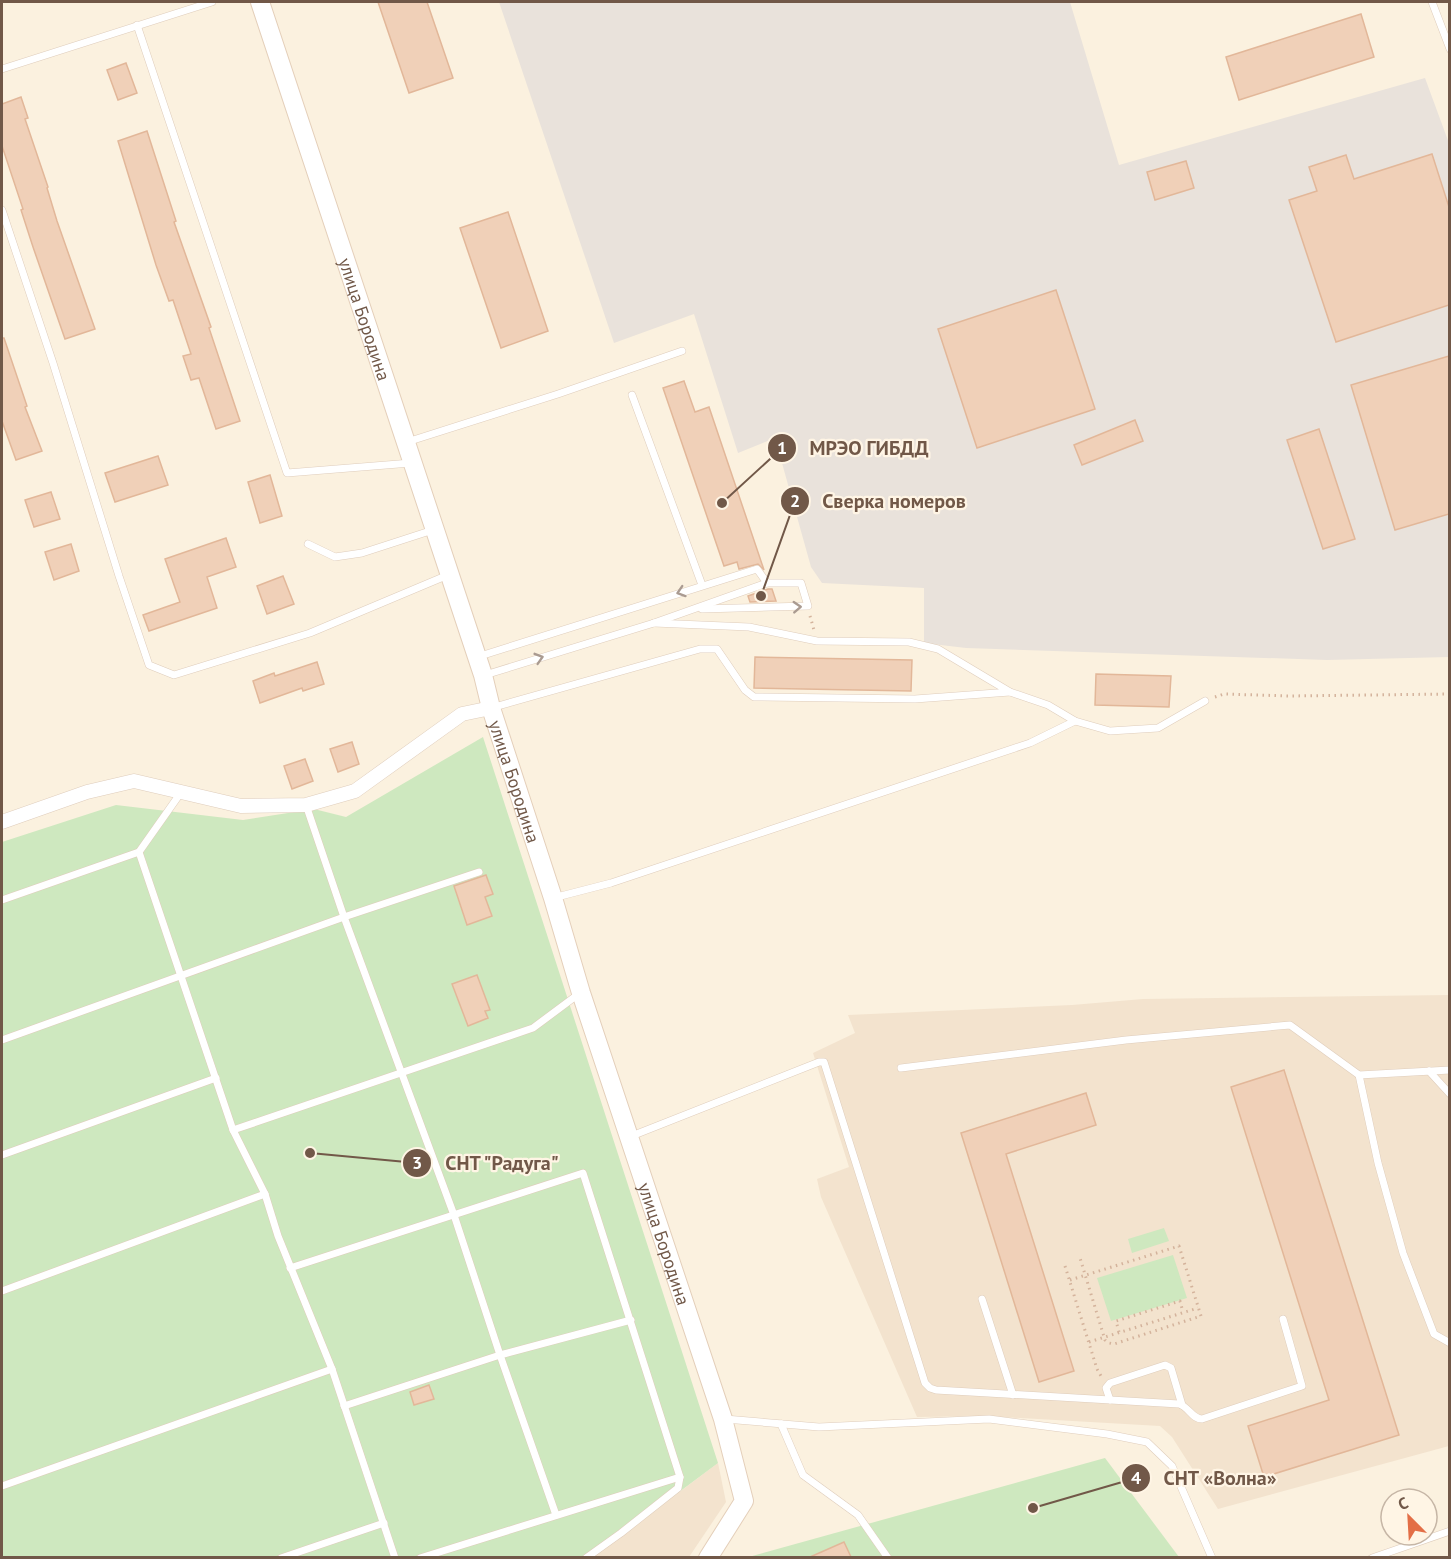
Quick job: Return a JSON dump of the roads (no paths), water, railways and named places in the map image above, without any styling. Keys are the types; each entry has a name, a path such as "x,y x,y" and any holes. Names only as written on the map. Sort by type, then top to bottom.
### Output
{"main road":[{"name":"улица Бородина","path":"260,2 414,463 483,675 491,708 553,898 581,993 723,1419 744,1501 708,1557"}],"street":[{"path":"2,822 87,792 134,781 182,790 242,806 306,805 355,791 462,714 491,708"}],"lane":[{"path":"2,69 212,2"},
{"path":"1432,2 1449,49"},
{"path":"137,25 286,473 414,463"},
{"path":"2,210 149,665 174,675 310,633 450,574"},
{"path":"407,442 558,394 682,351"},
{"path":"632,395 702,585"},
{"path":"308,544 335,557 362,553 435,529"},
{"path":"477,657 757,569 766,583"},
{"path":"483,675 654,623 766,583 801,583 808,606 696,609"},
{"path":"654,623 749,627 817,641 909,642 938,649 967,664 1010,692 1048,705 1075,721 1110,731 1158,729 1205,701"},
{"path":"491,708 700,649 717,649 745,690 754,697 915,699 1010,692"},
{"path":"553,898 611,883 1019,747 1075,721"},
{"path":"2,900 139,852 182,790"},
{"path":"306,805 344,917 454,1215 556,1515"},
{"path":"139,852 233,1130 265,1194 290,1268 332,1369 395,1557"},
{"path":"2,1040 344,917 480,872"},
{"path":"233,1130 532,1028 581,993"},
{"path":"901,1068 1126,1040 1290,1025 1359,1075 1449,1070"},
{"path":"629,1137 824,1062 926,1383 930,1388 1182,1405"},
{"path":"1429,1071 1449,1095"},
{"path":"1359,1075 1378,1163 1403,1253 1434,1334 1449,1343"},
{"path":"2,1155 216,1077"},
{"path":"290,1268 584,1173 680,1477 678,1488 621,1533 586,1557"},
{"path":"2,1291 265,1194"},
{"path":"982,1299 1013,1395"},
{"path":"1110,1400 1107,1385 1165,1365 1169,1365 1182,1405 1196,1418 1202,1419 1302,1386 1283,1319"},
{"path":"344,1406 500,1355 631,1320"},
{"path":"2,1486 332,1369"},
{"path":"723,1419 819,1427 989,1419 1107,1434 1147,1442 1172,1466 1212,1557"},
{"path":"781,1424 803,1475 858,1515 888,1557"},
{"path":"420,1557 680,1477"},
{"path":"281,1557 384,1523"},
{"path":"1372,1557 1449,1531"}],"place":[{"name":"МРЭО ГИБДД","path":"722,503"},
{"name":"Сверка номеров","path":"761,596"},
{"name":"СНТ \"Радуга\"","path":"310,1153"},
{"name":"СНТ «Волна»","path":"1033,1508"}]}
